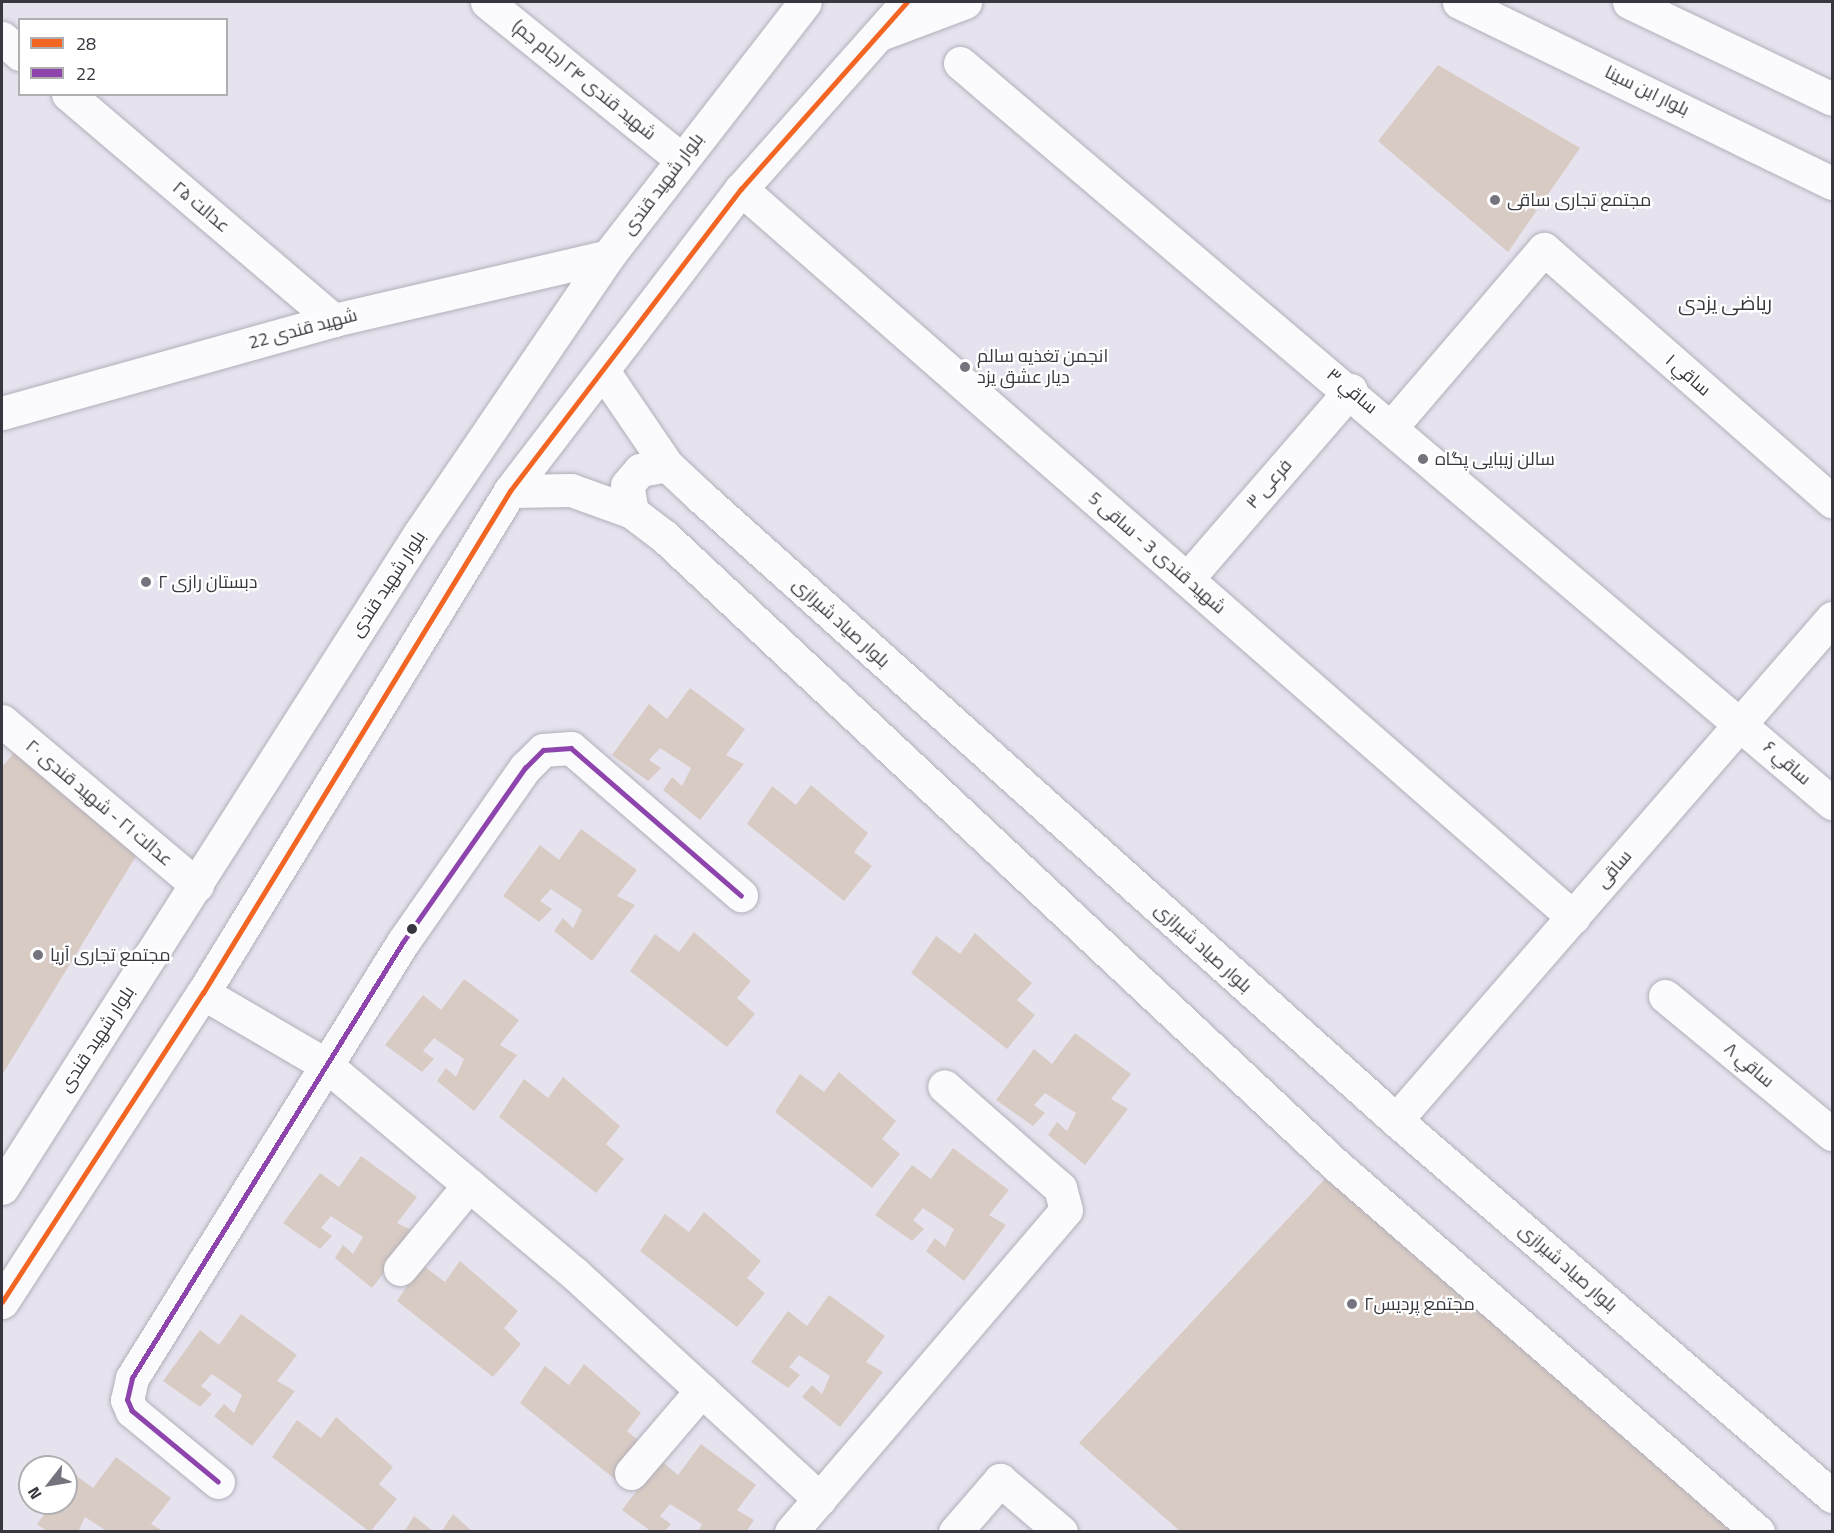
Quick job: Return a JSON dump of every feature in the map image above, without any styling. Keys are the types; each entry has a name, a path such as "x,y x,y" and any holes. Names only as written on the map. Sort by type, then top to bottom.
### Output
{"street":[{"name":"شهید قندی ۲۴ (جام جم)","path":"487,2 681,159"},
{"path":"2,1302 203,993 510,491 741,189 907,2"},
{"path":"875,36 965,2"},
{"name":"بلوار ابن سینا","path":"1459,2 1833,183"},
{"path":"1629,2 1833,99"},
{"name":"بلوار شهید قندی","path":"3,1182 197,885 420,533 608,256 801,3"},
{"path":"2,38 18,52"},
{"name":"ساقي ۳","path":"960,63 1393,425 1741,723"},
{"name":"عدالت ۲۵","path":"70,96 334,320"},
{"name":"شهید قندی 3 - ساقی 5","path":"741,189 1573,917"},
{"name":"ساقي ۱","path":"1393,425 1544,249 1833,501"},
{"name":"شهید قندی 22","path":"2,413 334,320 608,256"},
{"name":"بلوار صیاد شیرازی","path":"603,371 667,465 1396,1120 1833,1496"},
{"name":"فرعی ۳","path":"1187,579 1351,390"},
{"path":"632,512 627,485 640,470 667,465"},
{"path":"510,491 572,490 632,512 665,537 1337,1166 1758,1532"},
{"name":"ساقی","path":"1396,1120 1833,618"},
{"name":"عدالت ۲۱ - شهید قندی ۲۰","path":"2,721 197,885"},
{"name":"ساقي ۶","path":"1741,723 1833,803"},
{"path":"218,1482 132,1411 127,1400 132,1378 326,1065 482,826 543,750 570,748 741,895"},
{"path":"203,993 326,1065 469,1185 702,1390 820,1498"},
{"name":"ساقي ۸","path":"1665,996 1833,1134"},
{"path":"791,1532 1066,1210 1060,1188 944,1086"},
{"path":"400,1269 469,1185"},
{"path":"631,1473 702,1390"},
{"path":"955,1532 1000,1480 1061,1532"}],"building":[{"name":"مجتمع تجاری ساقی","path":"1438,65 1580,148 1508,252 1378,141"},
{"path":"690,688 745,729 726,755 744,764 700,820 663,790 672,777 682,786 691,768 660,748 649,760 661,768 648,781 612,755 649,704 667,719"},
{"name":"مجتمع تجاری آریا","path":"33,730 149,835 2,1075 2,767"},
{"path":"811,785 868,833 854,852 872,866 844,901 747,824 772,786 796,805"},
{"path":"581,829 637,870 617,896 635,905 592,961 554,931 563,918 573,928 582,910 551,889 540,901 552,909 539,922 503,896 540,845 559,860"},
{"path":"694,932 751,981 737,998 755,1014 727,1047 630,971 655,934 679,952"},
{"path":"975,933 1032,983 1017,1000 1035,1015 1007,1049 911,973 936,936 960,954"},
{"path":"464,979 519,1020 500,1045 517,1055 474,1111 437,1081 446,1068 456,1077 464,1059 434,1038 423,1051 434,1059 422,1072 385,1045 423,995 441,1010"},
{"path":"1075,1033 1131,1074 1111,1099 1128,1109 1085,1165 1048,1135 1057,1122 1067,1131 1076,1113 1045,1093 1034,1105 1045,1113 1033,1126 996,1100 1034,1049 1052,1064"},
{"path":"839,1072 896,1121 882,1139 900,1154 872,1188 775,1112 800,1074 824,1092"},
{"path":"563,1077 620,1126 606,1144 624,1159 596,1193 499,1117 524,1079 548,1098"},
{"path":"953,1148 1009,1190 989,1215 1006,1225 964,1281 926,1251 935,1238 945,1247 954,1229 923,1208 913,1220 924,1229 912,1241 875,1215 912,1165 931,1179"},
{"path":"361,1156 417,1197 397,1223 415,1232 372,1288 335,1258 343,1245 353,1254 363,1237 331,1216 321,1228 332,1236 320,1249 283,1223 320,1173 339,1187"},
{"name":"مجتمع پردیس۲","path":"1337,1166 1758,1532 1181,1532 1079,1443"},
{"path":"704,1212 761,1261 747,1278 765,1293 737,1327 640,1251 665,1214 689,1232"},
{"path":"460,1261 518,1311 504,1328 521,1344 493,1377 397,1301 421,1264 445,1282"},
{"path":"829,1295 885,1336 866,1362 883,1372 840,1427 802,1397 812,1385 822,1394 830,1376 799,1355 789,1367 800,1375 788,1388 751,1362 788,1311 807,1326"},
{"path":"241,1314 297,1355 277,1381 295,1391 252,1446 214,1416 224,1404 234,1413 242,1395 212,1374 201,1386 212,1394 200,1407 163,1381 200,1330 219,1345"},
{"path":"584,1364 641,1413 627,1431 645,1446 616,1480 520,1403 545,1366 569,1385"},
{"path":"336,1417 393,1467 379,1484 397,1499 370,1532 272,1457 297,1420 321,1438"},
{"path":"701,1444 756,1485 737,1510 754,1520 746,1532 698,1532 702,1524 670,1504 660,1516 671,1524 664,1532 652,1532 622,1510 660,1460 678,1475"},
{"path":"116,1457 171,1498 151,1524 165,1532 108,1532 85,1517 78,1532 48,1532 37,1524 44,1515 78,1515 78,1477 93,1488"},
{"path":"453,1514 473,1532 441,1532"},
{"path":"414,1516 434,1532 404,1532"}],"transit line":[{"name":"28","path":"2,1302 203,993 510,491 741,189 907,2"},
{"name":"22","path":"218,1482 132,1411 127,1400 132,1378 403,942 525,768 543,750 571,748 741,895"}],"place":[{"name":"مجتمع تجاری ساقی","path":"1495,200"},
{"name":"انجمن تغذیه سالم دیار عشق یزد","path":"965,367"},
{"name":"سالن زیبایی پگاه","path":"1423,459"},
{"name":"دبستان رازی ۲","path":"146,582"},
{"name":"مجتمع تجاری آریا","path":"38,955"},
{"name":"مجتمع پردیس۲","path":"1352,1304"}],"district":[{"name":"ریاضی یزدی","path":"1725,302"}]}
